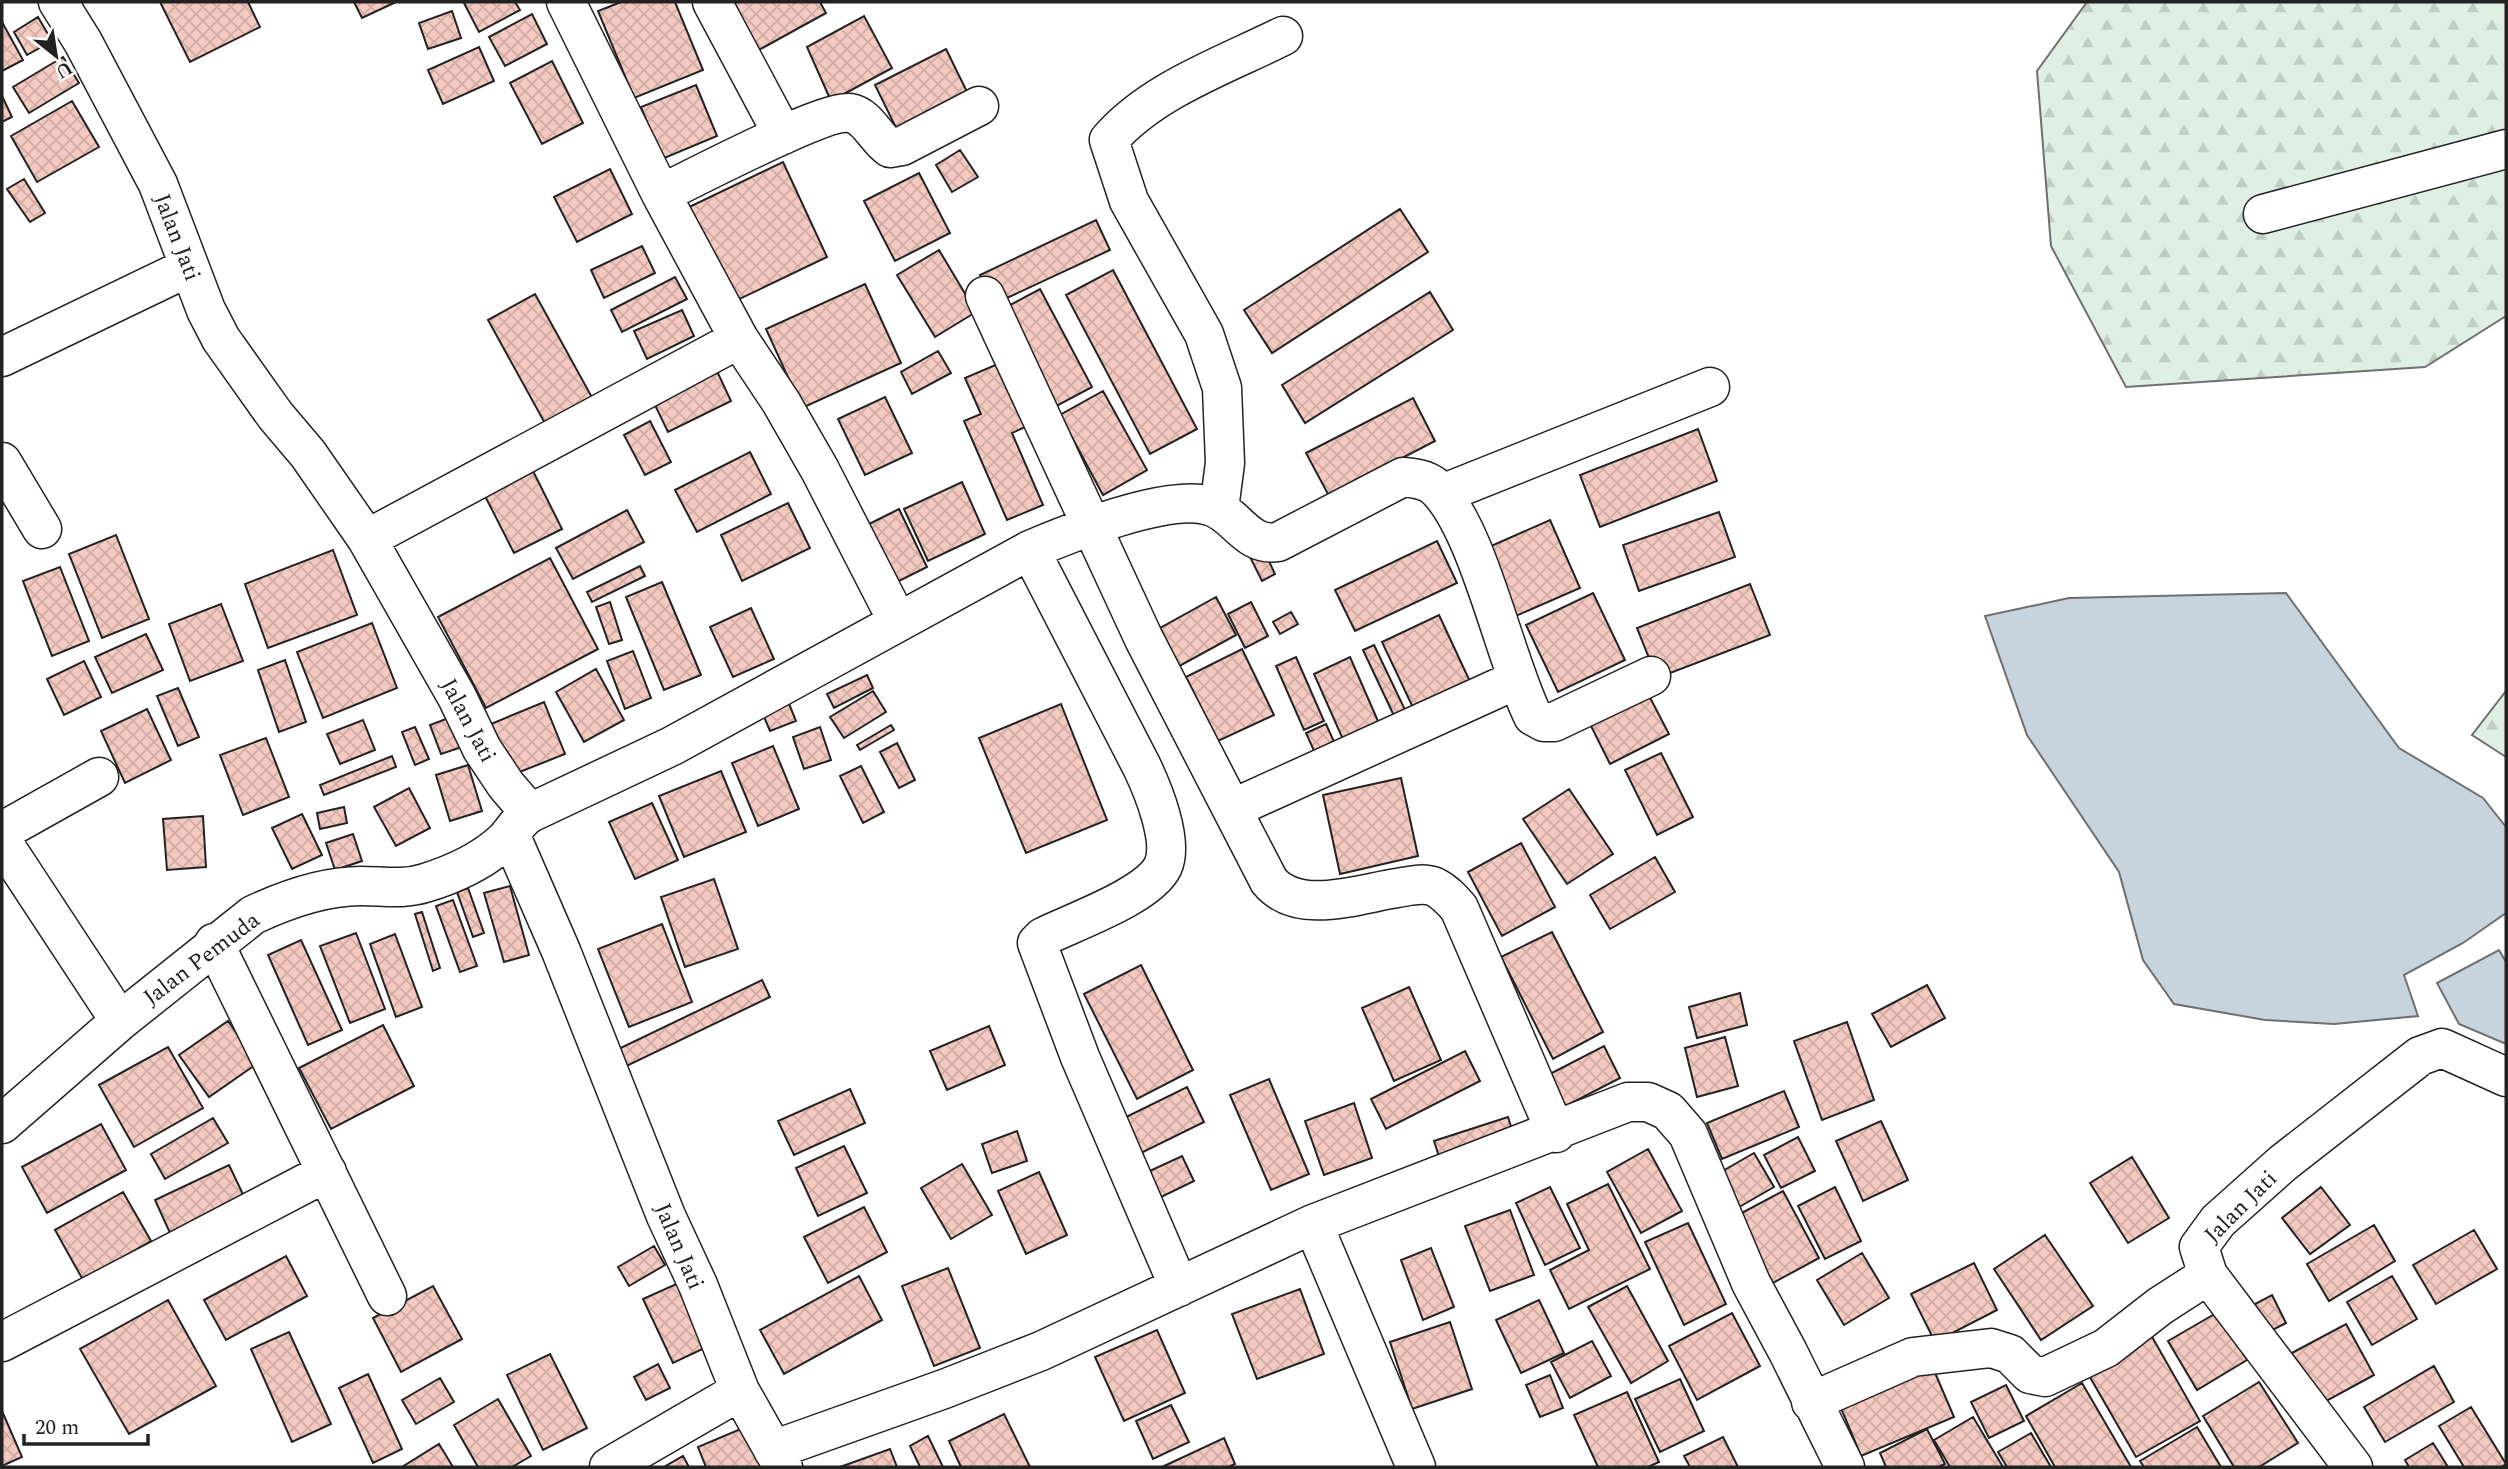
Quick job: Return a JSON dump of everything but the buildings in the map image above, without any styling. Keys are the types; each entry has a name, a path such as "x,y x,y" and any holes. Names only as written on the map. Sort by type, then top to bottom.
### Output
{"street":[{"name":"Jalan Jati","path":"58,2 83,43 158,184 189,267 221,339 275,415 308,454 367,539 450,685 482,749 506,785 561,951 666,1216 740,1391 778,1458"},
{"path":"712,2 783,135"},
{"path":"568,3 661,194 739,339 781,402 820,470 898,622"},
{"path":"1283,36 1151,104 1128,118 1109,140 1129,201 1204,334 1222,388 1225,463 1219,509 1247,534 1266,544 1287,537 1404,477 1431,483 1442,494 1474,556 1533,716 1544,722 1554,722 1651,676"},
{"path":"661,194 783,135 842,113 861,117 890,148 902,146 979,106"},
{"path":"2263,214 2506,149"},
{"path":"2,357 189,267"},
{"path":"985,296 1093,523 1144,639 1234,808 1269,881 1277,891 1293,900 1322,900 1422,884 1433,887 1452,900 1460,908 1556,1132"},
{"path":"367,539 739,339"},
{"path":"1442,494 1710,387"},
{"path":"2,462 41,529"},
{"name":"Jalan Pemuda","path":"2,1124 120,1021 214,943 253,915 278,903 360,886 387,889 423,884 479,860 520,824 673,746 1030,550 1093,523 1172,506 1207,505 1219,509"},
{"path":"1030,550 1142,767 1156,799 1164,834 1164,865 1148,886 1043,937 1037,943 1080,1057 1179,1287"},
{"path":"1234,808 1518,679"},
{"path":"99,777 8,828 5,846 120,1021"},
{"path":"214,943 387,1296"},
{"name":"Jalan Jati","path":"2353,1467 2208,1275 2199,1247 2218,1222 2283,1163 2378,1085 2420,1056 2442,1048 2506,1077"},
{"path":"778,1458 1041,1351 1313,1224 1628,1102 1648,1102 1668,1111 1688,1133 1745,1271 1845,1467"},
{"path":"2,1342 327,1172"},
{"path":"1313,1224 1416,1467"},
{"path":"1811,1402 1913,1357 1991,1348 2010,1354 2030,1374 2045,1377 2106,1348 2160,1306 2208,1275"},
{"path":"609,1467 740,1391"}],"green space":[{"path":"2087,2 2506,2 2506,316 2425,367 2126,387 2051,246 2037,71"},
{"path":"2506,691 2506,757 2472,735"}],"shaded area":[{"path":"2286,593 2399,748 2483,798 2506,827 2506,913 2463,943 2404,975 2418,1016 2334,1024 2265,1020 2174,1004 2143,960 2119,872 2027,735 1985,616 2069,598"},
{"path":"2499,950 2506,962 2506,1044 2459,1024 2437,983"}]}
